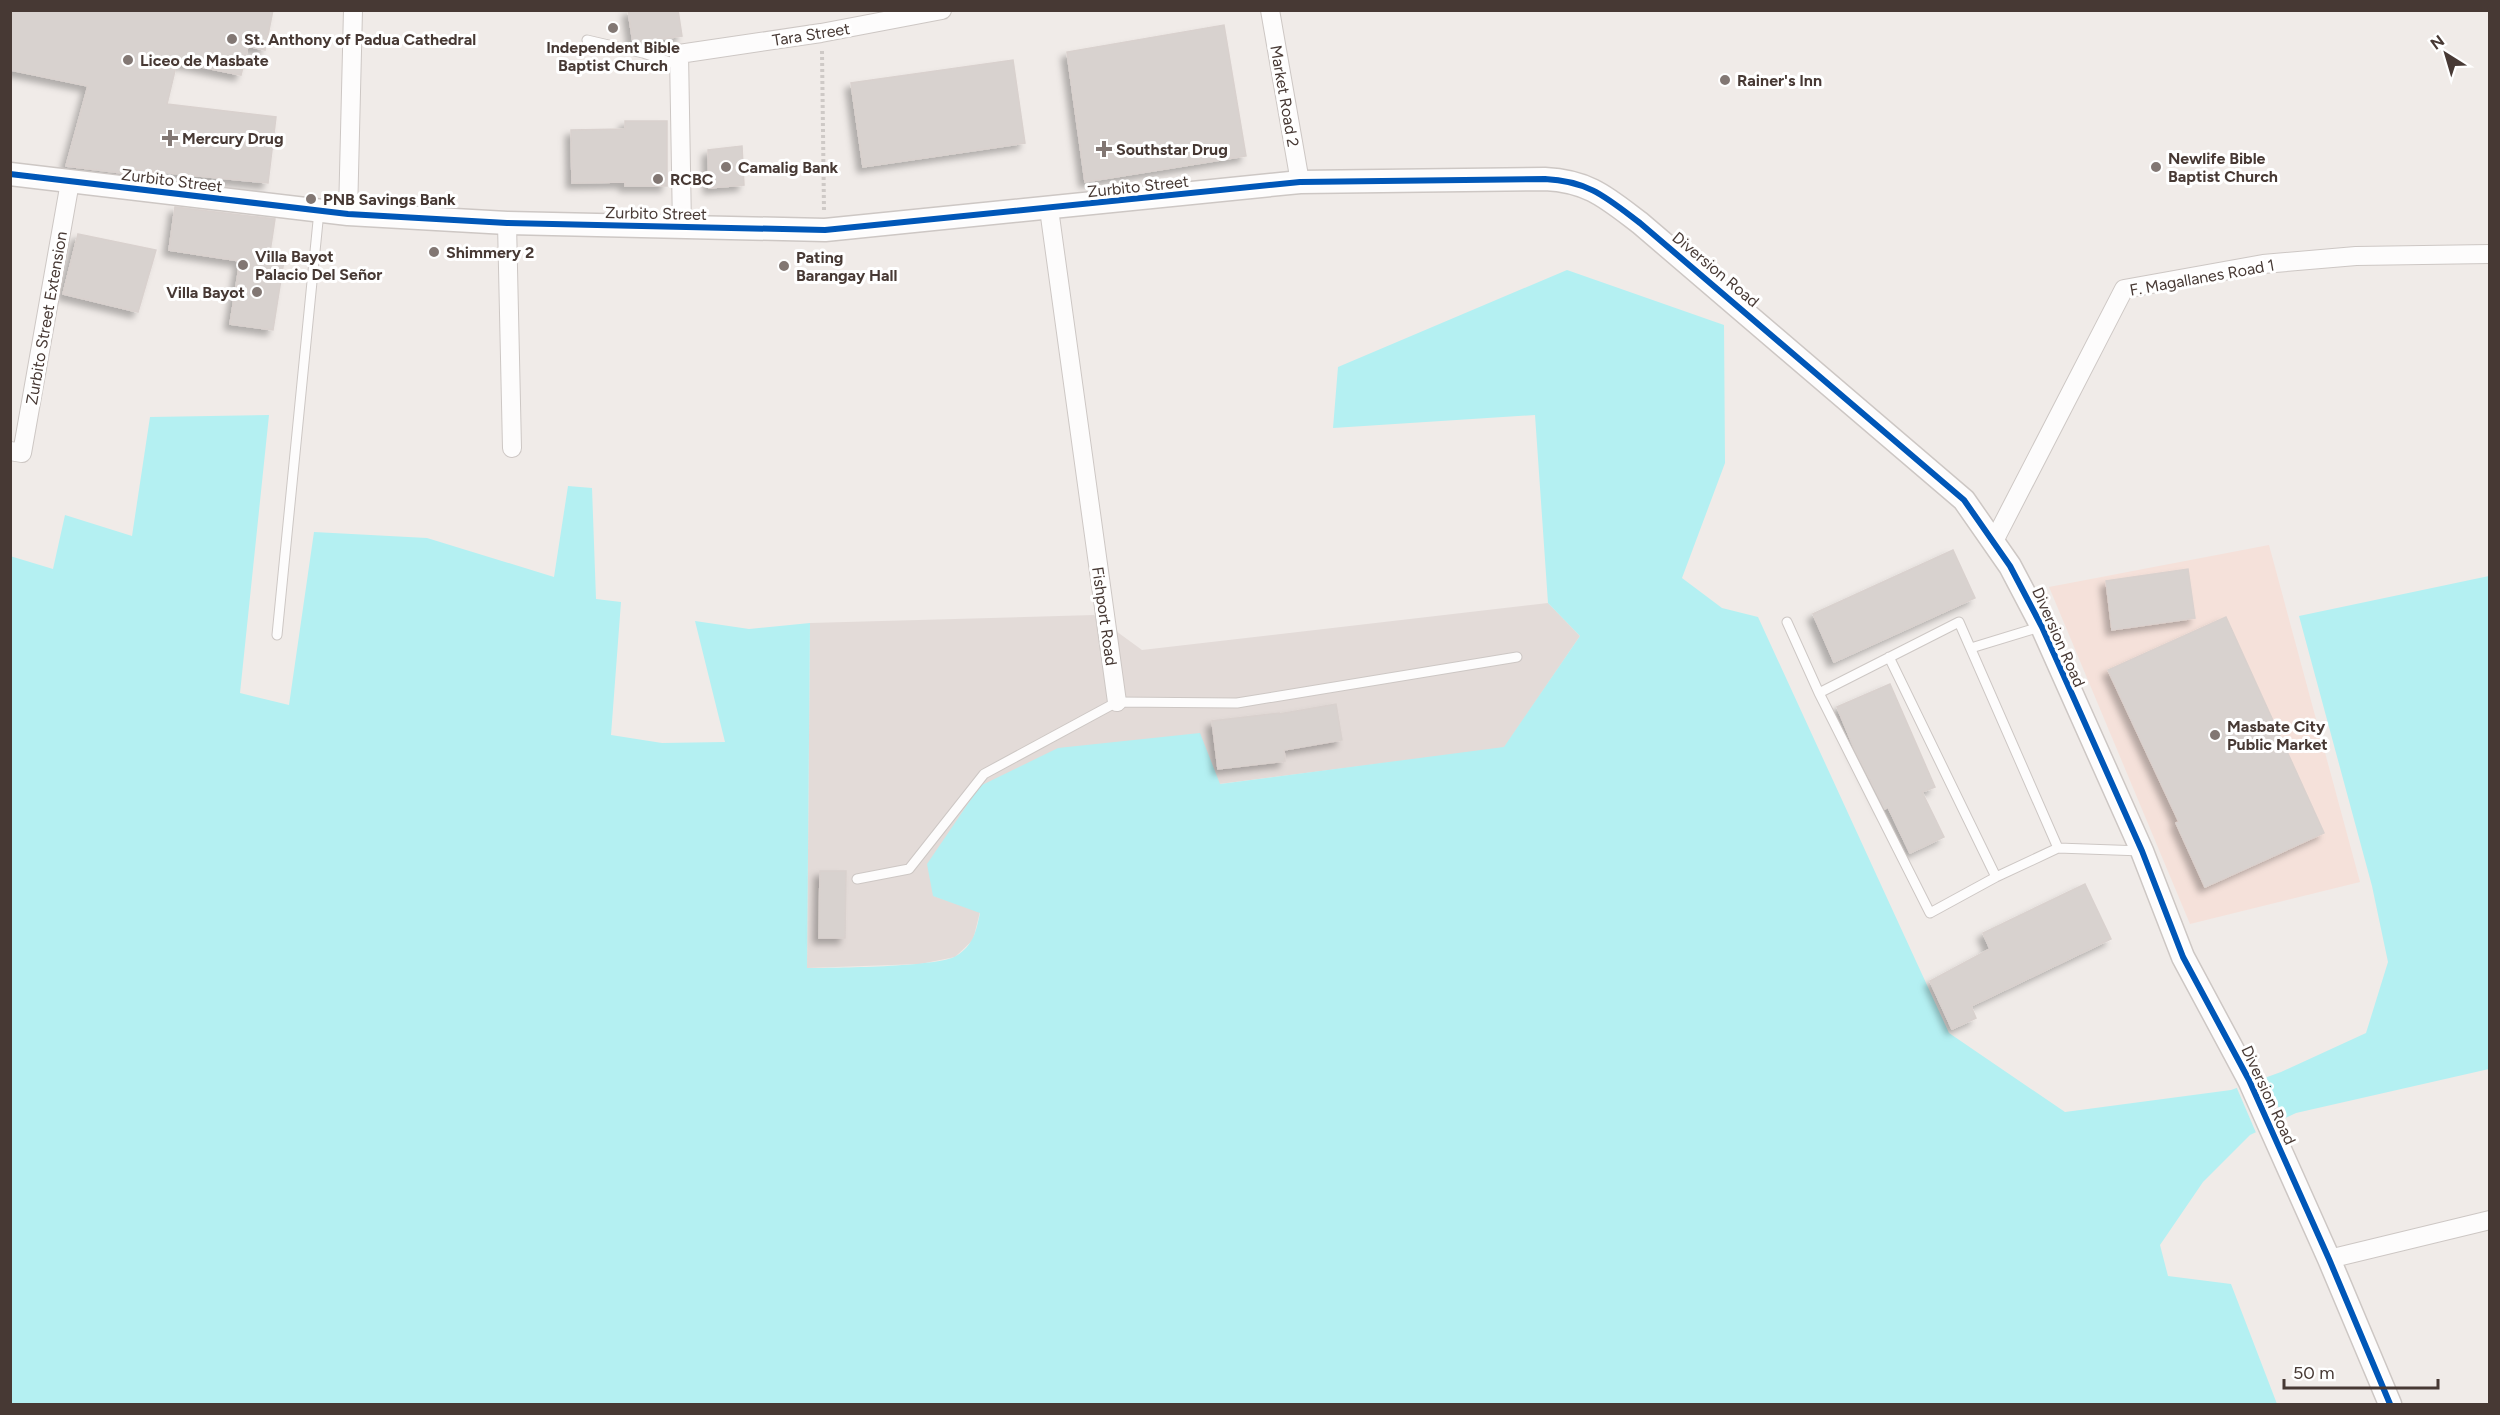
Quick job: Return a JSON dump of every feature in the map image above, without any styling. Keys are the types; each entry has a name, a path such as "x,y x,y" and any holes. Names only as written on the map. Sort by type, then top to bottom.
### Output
{"street":[{"path":"348,214 354,10"},
{"name":"Tara Street","path":"679,60 942,10"},
{"name":"Market Road 2","path":"1270,10 1300,182"},
{"path":"679,60 682,227"},
{"name":"Zurbito Street","path":"10,174 348,214 507,223 825,230 1300,182"},
{"name":"Diversion Road","path":"1300,182 1545,180 1574,182 1588,187 1641,223 1964,500 2016,576 2042,627 2142,851 2183,957 2249,1080 2329,1259 2390,1404"},
{"name":"Zurbito Street Extension","path":"16,452 70,182"},
{"name":"Fishport Road","path":"1049,209 1117,702"},
{"path":"507,223 512,448"},
{"name":"F. Magallanes Road 1","path":"1994,541 2124,289 2263,264 2356,256 2490,255"},
{"path":"2329,1259 2490,1220"}],"lane":[{"path":"587,40 679,60"},
{"path":"277,634 319,211"},
{"path":"1787,622 1819,693 1930,913 1996,877 2058,848 2142,851"},
{"path":"1819,693 1959,622 2058,848"},
{"path":"1971,648 2042,627"},
{"path":"857,879 909,869 984,774 1117,702 1237,703 1517,657"},
{"path":"1889,657 1996,877"}],"path":[{"path":"821,33 825,230"}],"shaded area":[{"name":"Masbate City Public Market","path":"2269,545 2360,882 2190,924 2049,587"},
{"path":"1548,603 1580,636 1504,748 1219,784 934,896 980,912 973,940 955,957 920,964 807,968 810,623 1094,615 1142,650"}],"water":[{"path":"1567,270 1724,325 1725,463 1682,578 1722,608 1758,617 1949,1033 2065,1112 2231,1090 2281,1072 2366,1033 2388,962 2372,886 2299,616 2489,576 2489,1069 2296,1113 2250,1135 2203,1182 2160,1245 2168,1276 2231,1284 2277,1404 11,1404 10,556 53,569 65,515 132,536 150,417 269,415 240,693 289,705 314,532 427,538 554,577 568,486 592,488 596,599 621,602 611,735 662,743 725,742 695,621 749,629 810,623 807,968 929,963 946,960 962,952 975,932 980,913 933,896 927,864 980,786 1058,748 1200,733 1220,784 1504,747 1580,636 1548,603 1535,415 1333,428 1338,367"}],"pier":[{"path":"2264,1075 2285,1122 2257,1135 2236,1086"}],"building":[{"path":"10,10 273,10 265,50 248,46 241,75 177,62 167,104 276,117 268,183 129,169 129,174 66,166 88,86 10,70"},
{"path":"628,10 678,10 682,36 633,43"},
{"path":"1224,25 1246,156 1085,182 1067,52"},
{"path":"1013,60 1025,143 863,167 851,83"},
{"path":"625,121 667,121 667,186 625,186 625,182 572,183 571,130 625,129"},
{"name":"Camalig Bank","path":"742,146 744,185 709,188 708,150"},
{"name":"Villa Bayot","path":"175,207 275,219 270,252 285,254 273,330 230,324 240,261 169,250"},
{"path":"78,234 156,250 138,312 63,294"},
{"path":"1953,550 1975,598 1834,662 1813,614"},
{"path":"2188,569 2195,618 2112,630 2106,581"},
{"path":"2226,617 2324,833 2205,887 2176,823 2179,822 2108,670"},
{"path":"1890,684 1935,787 1922,792 1944,837 1910,853 1888,807 1885,809 1854,748 1837,707"},
{"path":"1336,704 1342,740 1284,750 1285,761 1218,769 1212,721 1279,714"},
{"path":"820,871 846,871 845,938 819,938"},
{"path":"2085,884 2111,939 1971,1006 1976,1018 1952,1029 1930,981 1990,949 1983,933"}],"cycle path":[{"path":"10,174 348,214 507,223 825,230 1300,182 1545,179 1574,183 1597,192 1640,223 1964,500 2010,566 2042,627 2142,851 2183,957 2249,1080 2329,1259 2390,1404"}],"place":[{"name":"Independent Bible Baptist Church","path":"613,28"},
{"name":"St. Anthony of Padua Cathedral","path":"232,39"},
{"name":"Liceo de Masbate","path":"128,60"},
{"name":"Rainer's Inn","path":"1725,80"},
{"name":"Mercury Drug","path":"170,138"},
{"name":"Southstar Drug","path":"1104,149"},
{"name":"Camalig Bank","path":"726,167"},
{"name":"Newlife Bible Baptist Church","path":"2156,167"},
{"name":"RCBC","path":"658,179"},
{"name":"PNB Savings Bank","path":"311,199"},
{"name":"Shimmery 2","path":"434,252"},
{"name":"Villa Bayot Palacio Del Señor","path":"243,265"},
{"name":"Pating Barangay Hall","path":"784,266"},
{"name":"Villa Bayot","path":"257,292"},
{"name":"Masbate City Public Market","path":"2215,735"}]}
